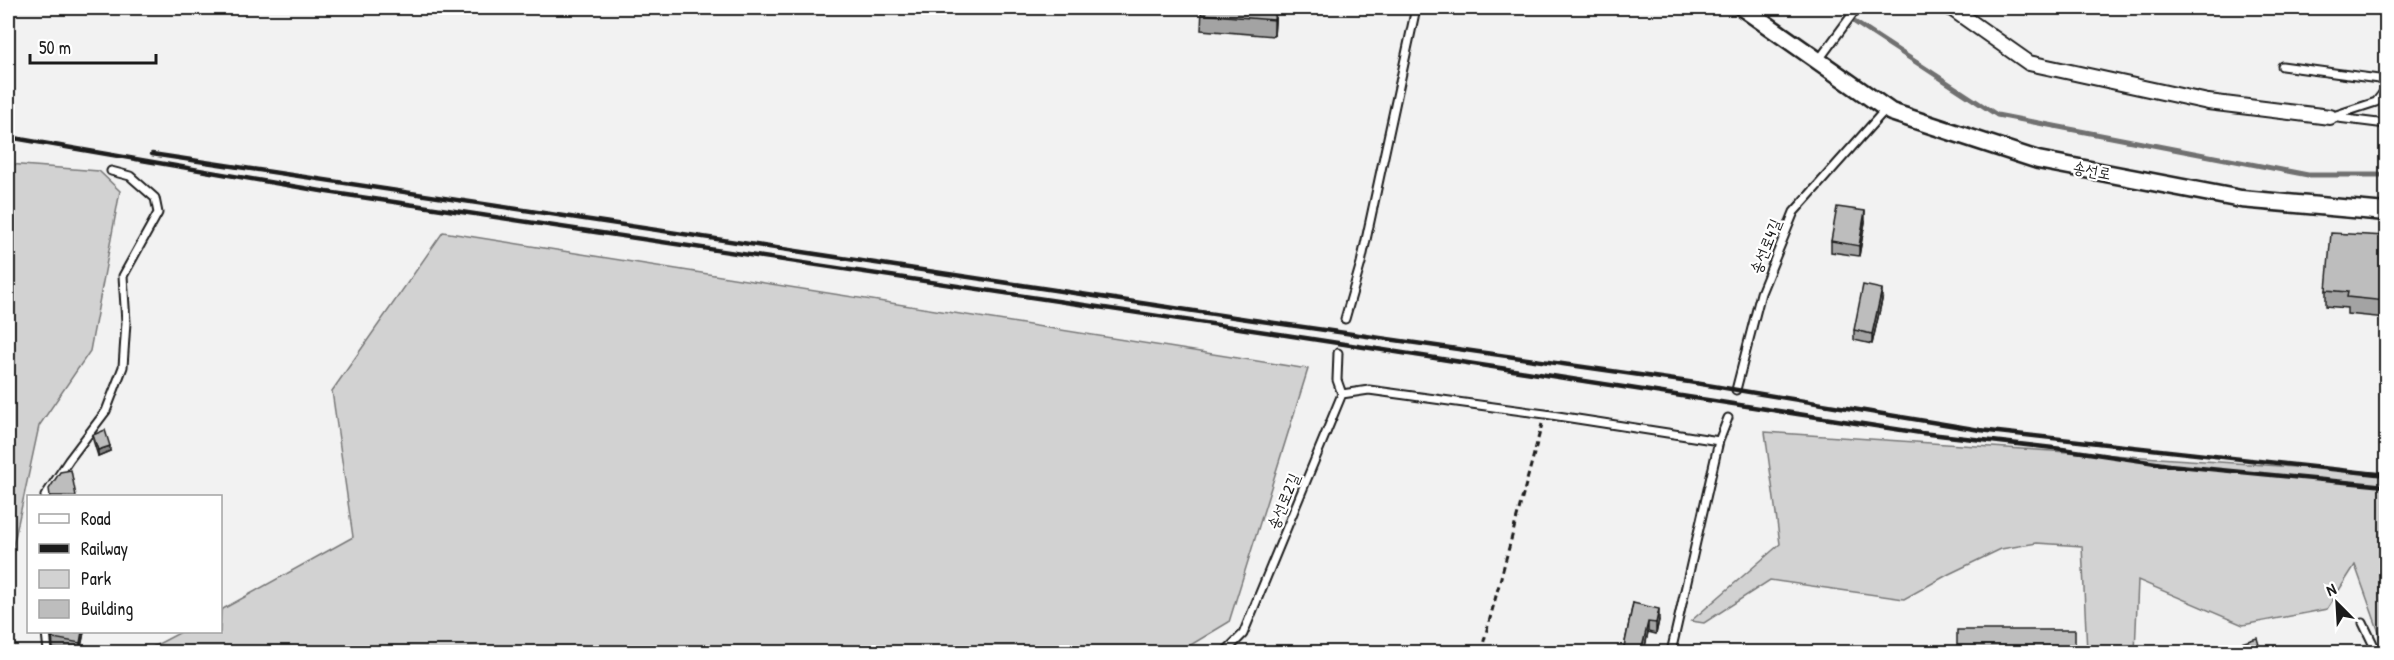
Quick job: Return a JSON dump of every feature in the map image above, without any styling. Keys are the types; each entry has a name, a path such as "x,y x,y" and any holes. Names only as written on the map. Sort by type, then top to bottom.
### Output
{"street":[{"name":"송선로","path":"1743,8 1886,109 2038,160 2241,199 2386,212"},
{"path":"1951,8 2029,63 2208,102 2330,117"}],"lane":[{"path":"1345,319 1361,263 1416,8"},
{"path":"1818,61 1857,8"},
{"path":"2282,66 2386,80"},
{"path":"2330,117 2376,102 2386,89"},
{"name":"송선로4길","path":"1736,390 1761,293 1794,212 1886,109"},
{"path":"2330,117 2386,124"},
{"path":"46,495 106,411 123,367 126,322 123,276 158,213 155,198 130,177 111,171"},
{"path":"1338,353 1337,380 1342,394 1369,390 1719,441"},
{"name":"송선로2길","path":"1224,652 1243,634 1342,394"},
{"path":"1671,652 1719,441 1728,418"},
{"path":"2363,623 2377,652"},
{"path":"46,633 48,652"}],"path":[{"path":"1481,652 1545,414"}],"green space":[{"path":"8,164 99,171 120,191 90,351 39,426 8,570"},
{"path":"443,232 1308,369 1229,622 1179,652 143,652 179,633 222,633 222,609 353,537 332,391"},
{"path":"1765,432 2386,473 2386,652 2355,565 2327,609 2243,625 2138,580 2135,652 2087,652 2082,546 2037,543 2001,549 1904,599 1770,580 1704,623 1691,621 1780,544"}],"building":[{"path":"1202,8 1275,8 1274,20 1201,14"},
{"path":"1837,207 1865,211 1859,246 1831,241"},
{"path":"2331,233 2386,236 2386,301 2347,297 2348,292 2326,290"},
{"path":"1863,285 1882,289 1872,334 1854,330"},
{"path":"105,430 110,446 98,450 93,435"},
{"path":"71,470 76,495 50,495 49,489 60,472"},
{"path":"1633,603 1659,609 1656,623 1648,622 1641,652 1623,652"},
{"path":"1957,630 2075,630 2075,652 1957,652"},
{"path":"53,633 82,633 80,643 53,638"},
{"path":"2257,638 2261,652 2234,652 2232,646"}],"waterway":[{"path":"1831,8 1837,11"},
{"path":"1853,21 1997,115 2308,175 2386,175"}],"railway":[{"path":"8,137 327,192 1286,335 1921,433 2062,449 2169,465 2386,486"},
{"path":"152,154 1247,319 1689,382 1980,430 2386,475"}]}
